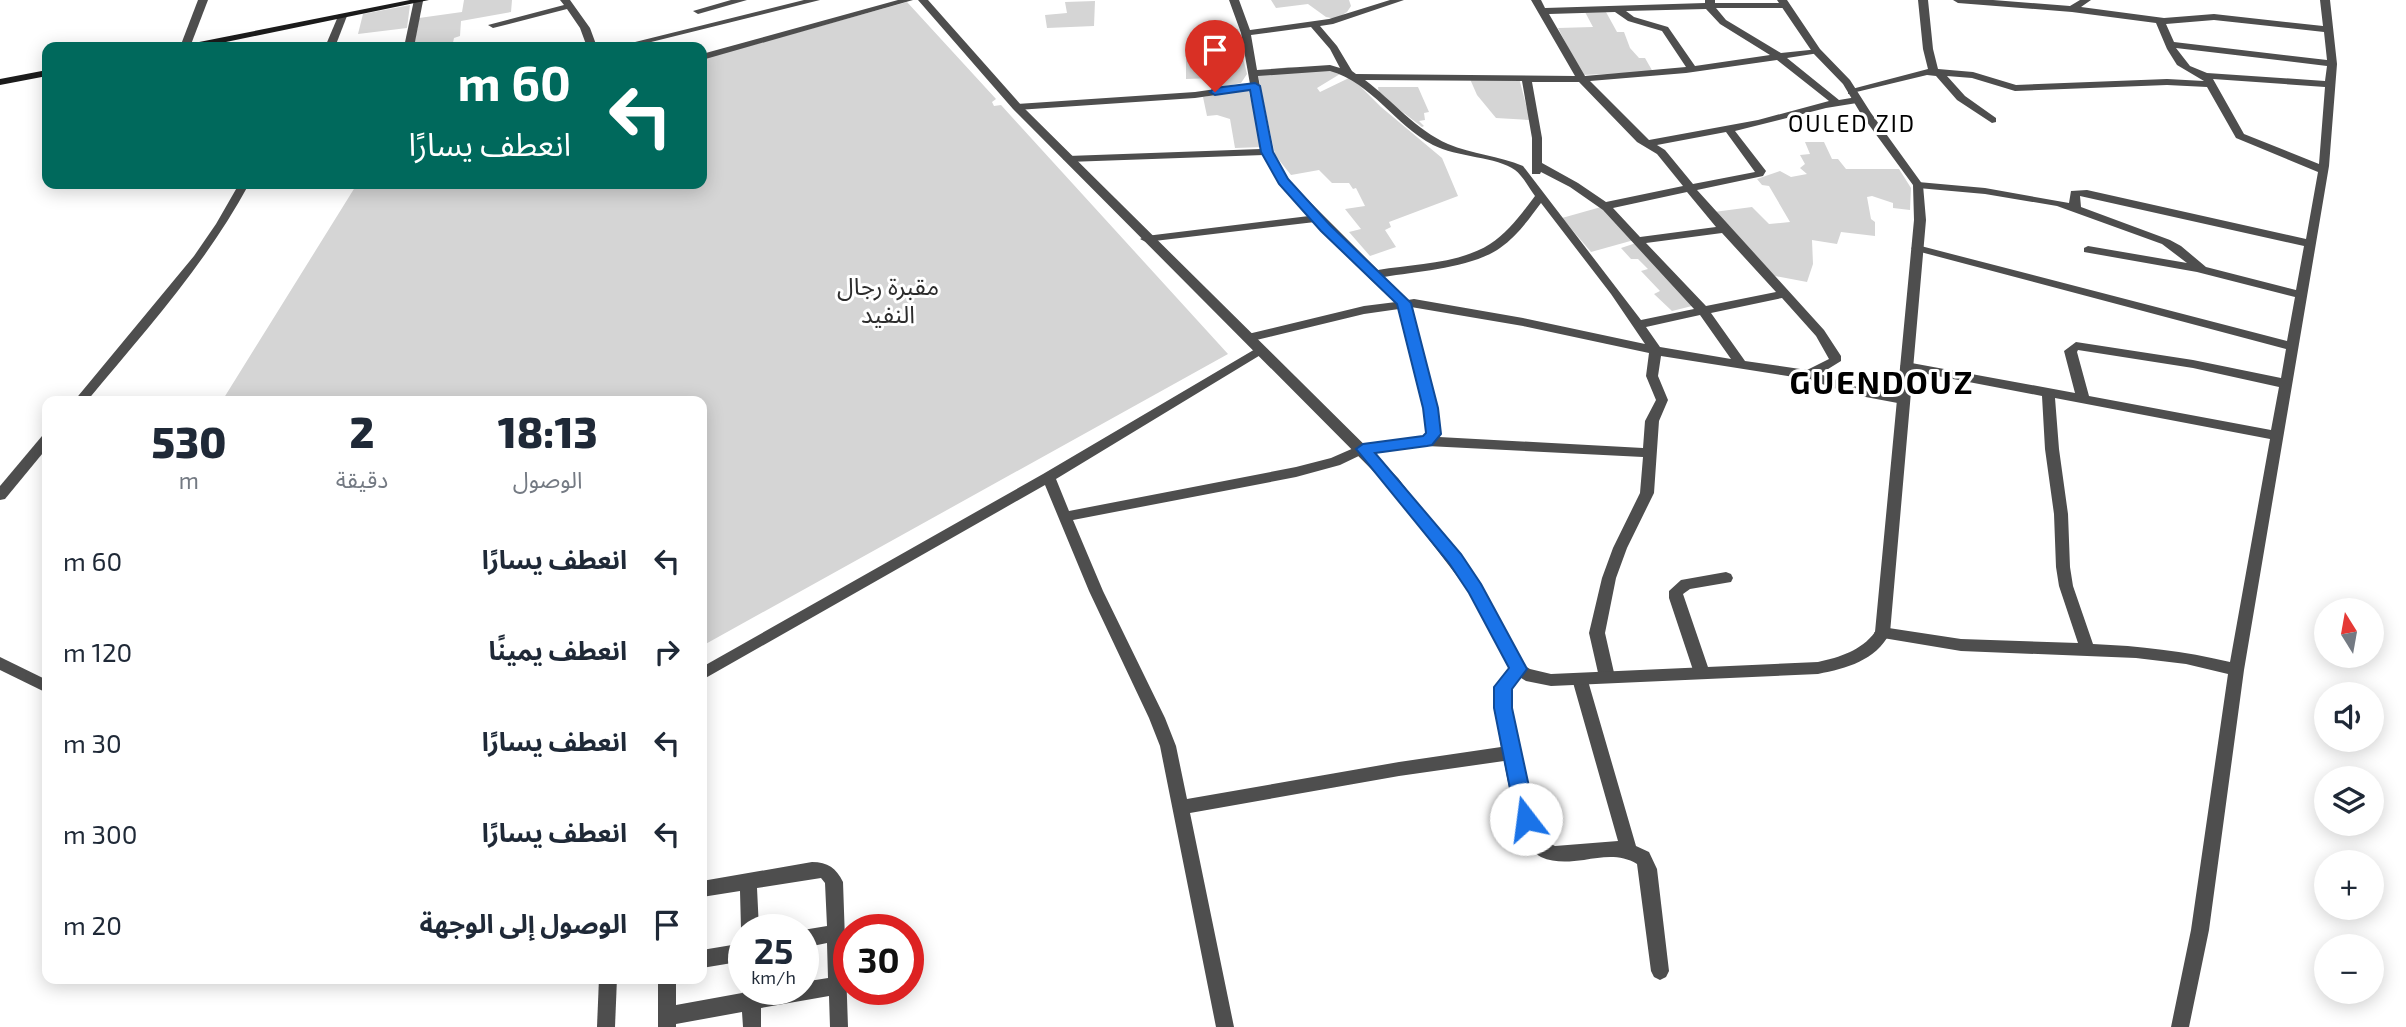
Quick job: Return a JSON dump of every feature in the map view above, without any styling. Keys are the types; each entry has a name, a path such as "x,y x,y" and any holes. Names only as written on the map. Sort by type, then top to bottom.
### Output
{"main road":[{"path":"212,42 421,1"},
{"path":"0,82 42,74"}],"street":[{"path":"189,42 203,0"},
{"path":"692,0 706,28"},
{"path":"698,11 742,0"},
{"path":"707,54 737,34 815,0"},
{"path":"643,42 706,28 737,34 908,0"},
{"path":"923,0 1017,107 1146,239 1363,449 1455,559 1475,589 1518,669 1536,678 1580,679 1794,671 1828,666 1865,652 1875,645 1882,633 1920,220 1918,185 1847,82 1816,51 1784,3 1710,2 1619,10 1543,11"},
{"path":"1234,0 1246,33 1267,152 1283,181 1373,275 1404,303 1434,430 1427,441"},
{"path":"1246,33 1349,18 1399,0"},
{"path":"1536,0 1582,79 1647,144 1661,152 1725,229 1820,334 1835,356 1835,361 1809,375"},
{"path":"1923,0 1928,49 1936,72 1961,98 1992,121"},
{"path":"1958,0 2022,3 2160,21 2214,17 2326,29"},
{"path":"2072,9 2086,0"},
{"path":"2180,1027 2200,930 2236,670 2323,170 2332,64 2326,29 2325,0"},
{"path":"410,42 421,1"},
{"path":"1710,2 1725,24 1779,56 1837,103"},
{"path":"494,25 567,3 585,28 590,42"},
{"path":"1619,10 1631,19 1665,29 1692,68"},
{"path":"332,42 342,16"},
{"path":"2160,21 2185,69 2209,80 2240,136 2323,170"},
{"path":"1313,24 1334,48 1352,75 1436,143 1461,153 1513,164 1525,173 1640,324 1656,350 1652,376 1662,400 1652,421 1647,493 1620,548 1609,578 1597,633 1607,677"},
{"path":"2172,45 2332,64"},
{"path":"1017,107 1185,95 1254,80 1330,68 1352,75 1582,79 1692,68 1816,51"},
{"path":"1647,144 1729,129 1837,103 1915,74 1936,72 1973,75 2025,89 2209,80 2330,84"},
{"path":"1526,77 1537,138 1537,165 1533,184"},
{"path":"1604,206 1761,172 1729,129"},
{"path":"1068,159 1267,152"},
{"path":"1537,165 1574,185 1604,206 1703,311 1742,366"},
{"path":"1918,185 2059,203 2166,242 2177,248 2197,268"},
{"path":"84,396 198,259 241,189"},
{"path":"2076,209 2076,193 2087,193 2311,244"},
{"path":"1373,275 1461,258 1487,250 1508,233 1541,195"},
{"path":"1146,239 1317,218"},
{"path":"1638,241 1725,229"},
{"path":"1917,248 2293,347"},
{"path":"2088,250 2197,268 2302,295"},
{"path":"1640,324 1784,295"},
{"path":"1248,338 1404,303 1523,321 1656,350 1809,375 1855,391 1903,400"},
{"path":"2083,399 2070,351 2076,346 2193,363 2287,384"},
{"path":"707,671 1048,477 1261,351"},
{"path":"1906,366 2278,436"},
{"path":"2048,394 2061,514 2063,567 2066,586 2087,649"},
{"path":"1064,517 1270,478 1335,462 1363,449 1427,441 1650,453"},
{"path":"0,495 42,445"},
{"path":"1048,477 1096,591 1168,746 1225,1027"},
{"path":"1702,673 1676,598 1676,591 1686,583 1726,578"},
{"path":"1882,633 1981,646 2087,649 2186,658 2236,670"},
{"path":"0,663 42,684"},
{"path":"1518,669 1505,683 1503,691 1511,753 1526,819 1538,846 1545,851 1560,853 1611,849 1629,851 1643,858 1648,869 1660,971"},
{"path":"1580,679 1629,851"},
{"path":"1181,807 1399,769 1511,753"},
{"path":"707,888 822,870 830,874 834,882 835,914"},
{"path":"748,881 749,914"},
{"path":"707,958 728,954"},
{"path":"606,1027 608,984"},
{"path":"667,984 667,1021 728,1001"},
{"path":"751,1005 752,1027"},
{"path":"838,1005 839,1027"}],"green space":[{"path":"464,0 512,0 511,12 461,21 460,36 454,38 453,42 415,42 419,18 462,12"},
{"path":"1271,0 1349,0 1351,6 1336,19 1326,17 1308,4 1276,8"},
{"path":"1095,1 1094,26 1047,28 1045,15 1067,13 1065,2"},
{"name":"مقبرة رجال النفيد","path":"907,2 996,99 992,102 994,106 1001,105 1228,354 707,643 707,396 225,396 354,189 707,189 707,58"},
{"path":"410,5 407,28 358,34 363,14"},
{"path":"1585,12 1606,12 1617,32 1624,32 1630,48 1639,58 1645,58 1653,72 1582,75 1558,28 1593,27"},
{"path":"1238,29 1242,44 1210,45 1207,31"},
{"path":"1242,54 1247,74 1241,83 1216,88 1214,78 1186,79 1186,56"},
{"path":"1288,67 1337,71 1340,74 1317,88 1320,92 1351,77 1381,107 1442,158 1458,196 1389,222 1391,227 1385,230 1396,247 1370,256 1349,232 1361,229 1345,209 1365,206 1356,188 1353,189 1349,183 1332,183 1319,170 1291,175 1275,155 1258,75 1268,70"},
{"path":"1519,78 1530,120 1496,118 1477,95 1470,79"},
{"path":"1378,87 1418,87 1429,112 1424,113 1425,120 1419,121 1424,126 1379,94"},
{"path":"1248,89 1263,147 1235,148 1230,119 1217,115 1207,116 1203,97"},
{"path":"1805,142 1824,142 1832,159 1838,159 1846,169 1899,169 1911,188 1910,210 1893,208 1893,203 1867,197 1871,219 1875,222 1875,236 1841,232 1837,244 1812,240 1813,264 1807,282 1775,276 1714,212 1752,207 1769,224 1790,222 1769,186 1762,185 1757,179 1780,171 1791,177 1807,174 1800,168 1805,164 1800,155 1810,154"},
{"path":"1601,207 1634,240 1591,252 1562,218"},
{"path":"1636,243 1692,306 1672,311 1654,294 1660,291 1641,271 1648,269 1638,259 1631,259 1621,248"}],"district":[{"name":"OULED ZID","path":"1852,123"},
{"name":"GUENDOUZ","path":"1882,381"}],"route":[{"path":"1215,92 1255,86 1267,152 1283,181 1326,228 1404,303 1434,434 1427,441 1363,449 1455,559 1475,589 1518,669 1503,687 1503,708 1526,819"}]}
